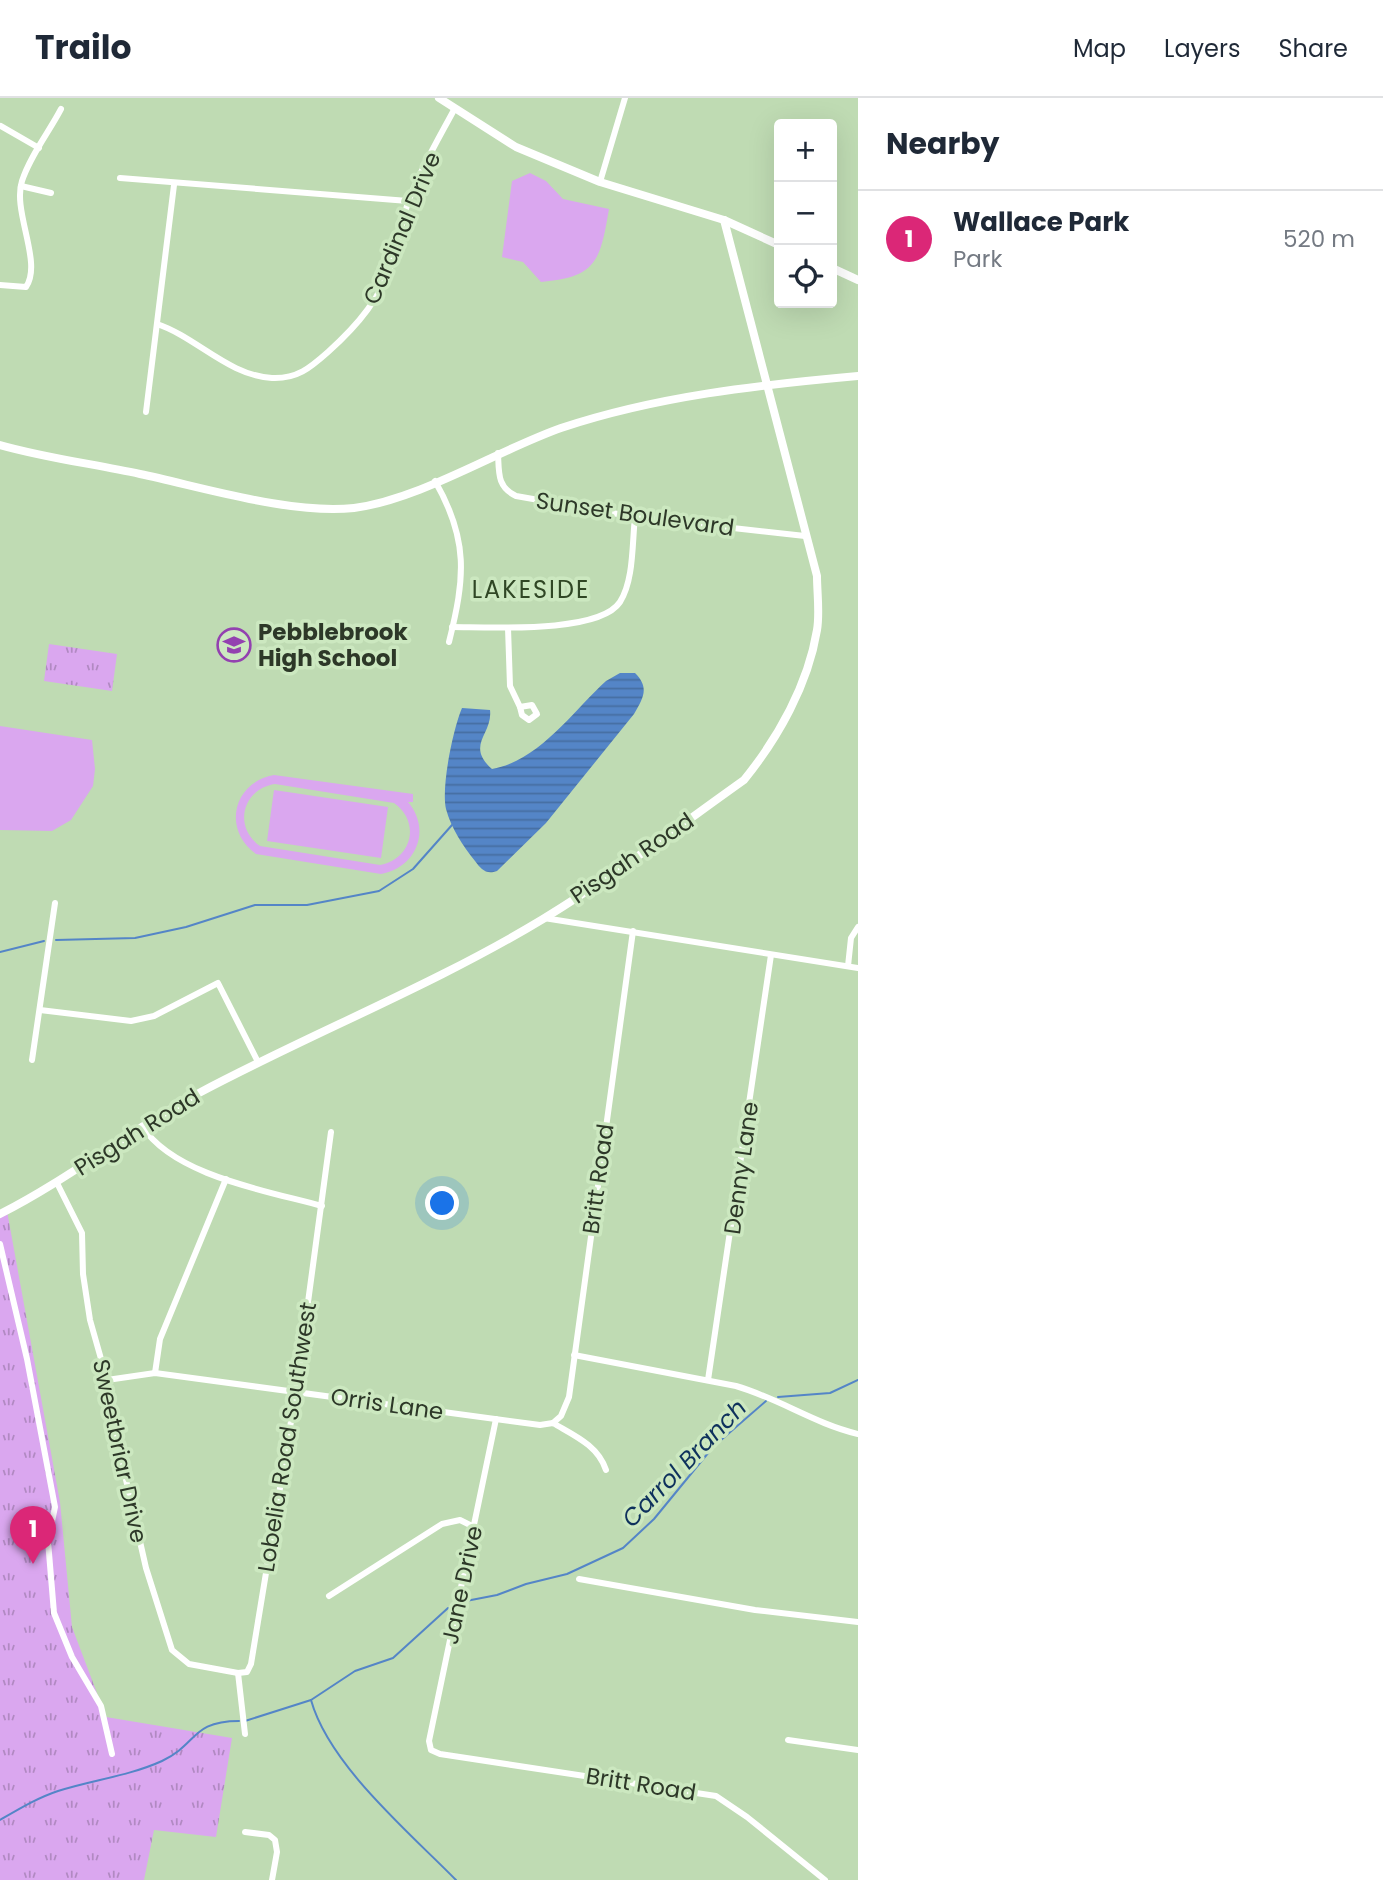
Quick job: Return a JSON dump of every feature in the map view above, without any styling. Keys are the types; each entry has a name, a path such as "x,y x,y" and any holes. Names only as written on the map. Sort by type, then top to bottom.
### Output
{"street":[{"path":"439,98 516,147 600,182 724,220 774,243"},
{"path":"600,182 625,98"},
{"name":"Cardinal Drive","path":"157,324 194,341 222,360 250,373 270,378 292,377 308,370 370,309 393,261 408,201 454,108"},
{"path":"0,285 26,288 29,284 30,260 20,208 21,186 61,109"},
{"path":"1,126 39,148"},
{"path":"120,178 174,185 408,201"},
{"path":"146,412 174,185"},
{"path":"21,186 51,193"},
{"name":"Pisgah Road","path":"0,1214 57,1183 142,1126 258,1062 470,959 544,918 744,780 761,758 789,713 806,669 817,629 817,576 805,536 801,506 724,220"},
{"path":"837,270 858,279"},
{"path":"0,445 305,507 354,508 379,503 561,428 712,391 858,376"},
{"name":"Sunset Boulevard","path":"498,453 500,483 507,492 516,496 635,517 805,536"},
{"path":"435,481 449,506 462,547 449,642"},
{"path":"452,627 508,628 593,620 615,608 626,586 635,517"},
{"path":"508,628 507,670 513,696 520,707"},
{"path":"32,1060 55,903"},
{"path":"544,918 858,968"},
{"path":"848,966 849,947 858,927"},
{"name":"Britt Road","path":"553,1423 561,1416 569,1397 634,931"},
{"name":"Denny Lane","path":"708,1380 771,955"},
{"path":"40,1010 131,1021 154,1016 218,983 258,1062"},
{"path":"142,1126 159,1147 226,1180 322,1206"},
{"name":"Lobelia Road Southwest","path":"238,1673 247,1672 251,1664 296,1391 331,1132"},
{"path":"155,1373 160,1339 226,1180"},
{"name":"Sweetbriar Drive","path":"57,1183 82,1233 83,1274 90,1320 107,1380 146,1568 172,1650 189,1664 238,1673"},
{"path":"0,1244 27,1359 55,1507 48,1541 54,1613 72,1657 101,1706 112,1755"},
{"path":"574,1355 762,1393 827,1424 858,1434"},
{"name":"Orris Lane","path":"107,1380 155,1373 540,1425 553,1423 586,1443 601,1457 606,1469"},
{"name":"Jane Drive","path":"431,1750 429,1741 495,1419"},
{"path":"329,1596 442,1524 460,1520 474,1527"},
{"path":"579,1579 755,1610 858,1622"},
{"path":"238,1673 245,1734"},
{"path":"788,1740 858,1750"},
{"name":"Britt Road","path":"431,1750 440,1754 716,1796 747,1816 825,1880"},
{"path":"245,1832 269,1835 275,1840 277,1852 272,1880"}],"green space":[{"path":"530,173 546,181 563,199 609,209 598,254 593,263 574,276 541,282 523,262 502,257 512,181"},
{"path":"49,644 117,654 112,691 44,681"},
{"path":"0,726 92,740 95,769 93,786 71,820 52,831 0,830"},
{"path":"274,775 413,794 413,802 408,802 419,824 417,846 403,864 381,874 256,854 245,844 236,820 241,797 260,779","holes":["275,784 394,803 408,820 409,839 406,848 399,855 380,865 260,846 246,829 244,819 245,810 255,793"]},
{"path":"274,790 388,807 381,858 267,841"},
{"path":"7,1211 60,1502 72,1627 106,1717 232,1738 216,1837 154,1830 144,1880 0,1880 0,1215"}],"water":[{"path":"620,673 635,673 644,688 634,714 546,823 497,871 484,870 462,843 446,809 445,787 449,758 462,708 490,710 488,726 480,746 484,761 492,769 509,764 540,746 606,681"}],"waterway":[{"path":"56,940 135,938 186,927 255,905 307,905 379,891 413,869 452,825"},
{"path":"0,952 44,941"},
{"path":"778,1397 830,1393 858,1380"},
{"name":"Carrol Branch","path":"466,1601 497,1595 526,1584 567,1574 623,1548 654,1519 713,1447 766,1401"},
{"path":"245,1721 311,1700 355,1671 393,1658 448,1608"},
{"path":"311,1700 335,1749 353,1773 395,1820 456,1880"},
{"path":"0,1820 50,1794 162,1761 203,1729 223,1722 239,1721"}],"place":[{"name":"Pebblebrook High School","path":"234,645"},
{"name":"Wallace Park","path":"33,1564"}],"district":[{"name":"LAKESIDE","path":"531,589"}]}
